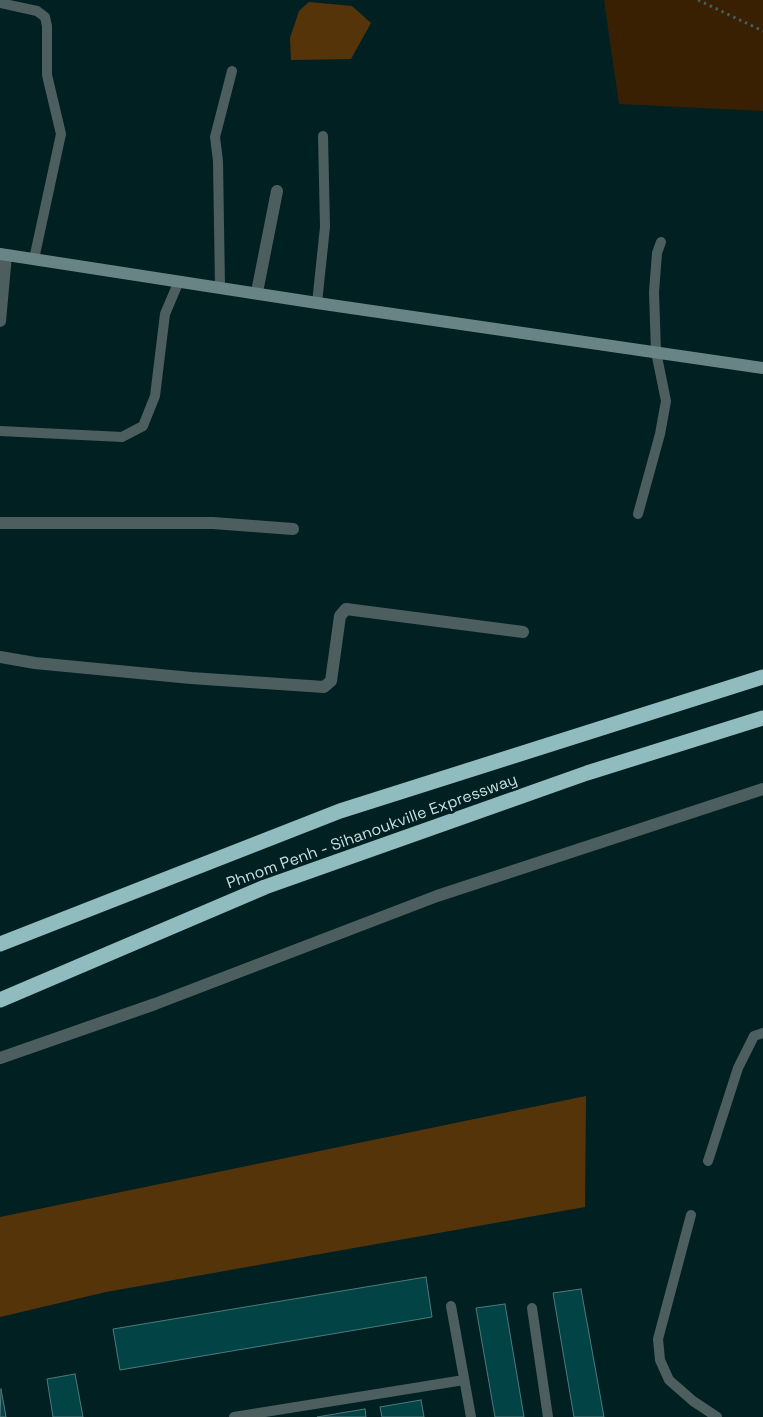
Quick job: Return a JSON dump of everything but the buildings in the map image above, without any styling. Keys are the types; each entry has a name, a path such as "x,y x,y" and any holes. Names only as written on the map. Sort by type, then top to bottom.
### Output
{"highway":[{"name":"Phnom Penh - Sihanoukville Expressway","path":"0,944 340,811 763,677"},
{"name":"Phnom Penh - Sihanoukville Expressway","path":"0,1000 265,887 587,773 763,718"}],"street":[{"path":"257,292 277,191"},
{"path":"0,321 3,255 257,292 317,304 763,368"},
{"path":"0,523 213,524 293,529"},
{"path":"0,657 191,678 324,687 331,681 340,616 346,609 523,632"},
{"path":"0,1058 155,1004 437,896 763,789"}],"lane":[{"path":"0,2 37,11 45,17 47,26 47,75 61,134 34,259"},
{"path":"220,287 218,161 215,137 232,71"},
{"path":"317,304 325,227 323,136"},
{"path":"638,514 660,434 666,401 656,352 654,292 657,253 661,242"},
{"path":"0,431 122,437 143,426 155,396 165,314 179,280"},
{"path":"708,1161 745,1053 754,1036 763,1033"},
{"path":"691,1214 658,1339 660,1360 669,1380 692,1401 716,1417"},
{"path":"451,1306 471,1417"},
{"path":"532,1308 548,1417"},
{"path":"234,1417 464,1380"}],"path":[{"path":"698,0 763,32"}],"shaded area":[{"path":"604,0 763,0 763,111 619,104"},
{"path":"309,2 352,6 371,23 351,59 291,60 290,38 299,11"},
{"path":"586,1096 585,1207 106,1292 0,1317 0,1217"}]}
